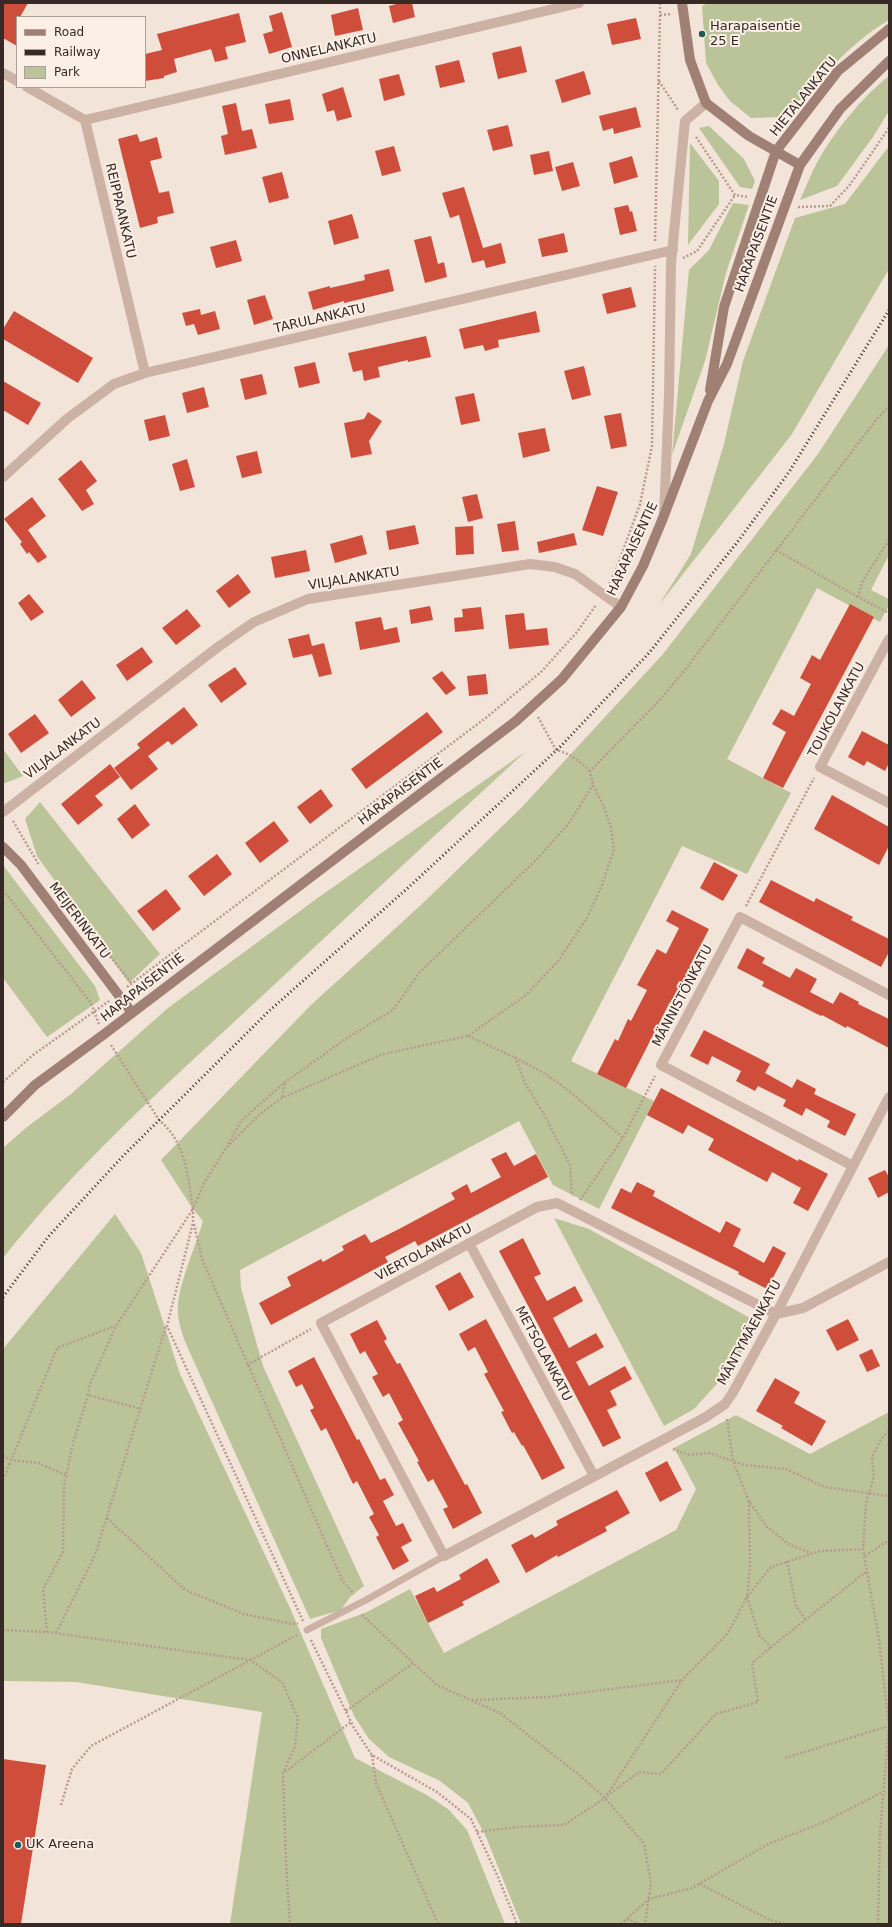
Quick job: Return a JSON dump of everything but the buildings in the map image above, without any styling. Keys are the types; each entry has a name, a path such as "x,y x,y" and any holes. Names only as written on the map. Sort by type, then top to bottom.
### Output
{"main road":[{"path":"682,3 690,60 706,103 749,136 800,165 840,109 889,61"},
{"name":"HIETALANKATU","path":"776,151 838,71 889,29"},
{"name":"HARAPAISENTIE","path":"708,402 724,307 776,151"},
{"name":"HARAPAISENTIE","path":"3,1117 34,1085 103,1035 533,707 562,679 621,607 643,566 708,402 727,364 800,165"},
{"name":"MEIJERINKATU","path":"3,847 21,865 132,1013"}],"street":[{"name":"ONNELANKATU","path":"85,120 579,3"},
{"path":"3,73 16,80"},
{"path":"29,88 85,120"},
{"path":"663,518 669,396 671,263 685,121 706,103"},
{"name":"REIPPAANKATU","path":"85,120 145,373"},
{"name":"TARULANKATU","path":"3,477 68,418 114,384 145,373 673,250"},
{"name":"VILJALANKATU","path":"3,811 218,647 254,622 308,599 530,564 555,567 575,574 621,607"},
{"name":"TOUKOLANKATU","path":"889,639 820,767 889,803"},
{"path":"740,917 889,995"},
{"name":"MÄNNISTÖNKATU","path":"740,917 661,1065 853,1166"},
{"name":"MÄNTYMÄENKATU","path":"444,1556 706,1416 724,1404 732,1394 776,1314 889,1097"},
{"name":"VIERTOLANKATU","path":"322,1323 537,1207 557,1203 776,1314"},
{"name":"METSOLANKATU","path":"469,1243 594,1476"},
{"path":"776,1314 803,1308 889,1262"},
{"path":"322,1323 444,1556"}],"lane":[{"path":"307,1630 366,1600 444,1556"}],"path":[{"path":"3,1082 33,1055 132,984 487,717 541,672 577,632 604,595 617,567 640,504 652,446 660,15"},
{"path":"659,81 735,195 753,198"},
{"path":"795,207 830,206 849,186 889,128"},
{"path":"655,273 671,263 697,251 735,195"},
{"path":"590,771 658,702 688,666 876,420 889,406"},
{"path":"858,598 862,582 889,540"},
{"path":"776,550 858,598 889,613"},
{"path":"226,1148 260,1114 282,1098 383,1054 468,1036 526,995 558,961 587,918 602,885 614,849 611,829 590,771 580,761 565,752 556,750 533,707"},
{"path":"740,917 787,832 820,767"},
{"path":"47,1632 43,1589 63,1552 62,1513 66,1475 73,1443 90,1384 116,1326 193,1209 204,1182 241,1121 285,1082 347,1038 393,1010 419,973 521,875 569,823 594,785"},
{"path":"3,811 17,825 41,868"},
{"path":"3,890 91,1004 103,1035 115,1051 159,1120 170,1129 184,1157 193,1209 193,1223 202,1259 342,1580 353,1593 366,1600"},
{"path":"60,893 132,984"},
{"path":"468,1036 515,1057 546,1075 593,1110 623,1138"},
{"path":"515,1057 525,1083 546,1118 570,1165 573,1211"},
{"path":"573,1211 623,1138 661,1065"},
{"path":"282,1098 285,1082"},
{"path":"56,1633 95,1555 167,1326 193,1223"},
{"path":"247,1365 322,1323"},
{"path":"3,1480 57,1348 116,1326"},
{"path":"167,1326 303,1622"},
{"path":"88,1395 141,1409"},
{"path":"724,1404 733,1461 749,1501 767,1527 790,1545 812,1553"},
{"path":"878,1924 880,1833 889,1726 879,1640 863,1549 866,1503 874,1477 872,1457 881,1439 889,1431"},
{"path":"656,1442 688,1455 709,1453 744,1464 786,1470 824,1487 889,1496"},
{"path":"3,1456 11,1460 38,1463 66,1475"},
{"path":"749,1501 750,1567 747,1597 759,1635 771,1647"},
{"path":"107,1518 185,1590 244,1614 292,1624 329,1619"},
{"path":"864,1556 889,1540"},
{"path":"605,1798 682,1680 728,1633 747,1597 771,1566 812,1553 863,1549"},
{"path":"787,1561 796,1606 805,1619"},
{"path":"477,1832 517,1827 564,1825 605,1798 640,1772 661,1774 716,1714 758,1702 752,1662 867,1571"},
{"path":"352,1607 437,1685 500,1713 578,1774 605,1798 644,1844 651,1882 645,1924"},
{"path":"3,1630 56,1633 250,1660 282,1682 298,1718 294,1746 283,1773 290,1924"},
{"path":"61,1805 72,1768 91,1746 307,1630 351,1722 372,1754 376,1784 438,1924"},
{"path":"346,1711 413,1663"},
{"path":"470,1700 549,1697 682,1680"},
{"path":"283,1773 351,1722"},
{"path":"785,1758 889,1726"},
{"path":"372,1754 437,1792 471,1819 498,1877 517,1924"},
{"path":"621,1924 649,1898 692,1888 768,1844 824,1822 883,1792"},
{"path":"699,1884 770,1920 785,1924"},
{"path":"626,1919 640,1924"}],"green space":[{"path":"707,3 889,3 889,20 846,53 783,117 751,118 730,101 718,85 706,63 702,6"},
{"path":"889,76 889,111 873,137 837,186 800,200 815,166 840,127 869,93"},
{"path":"709,126 744,159 755,181 752,189 740,187 699,128"},
{"path":"690,143 719,181 719,204 688,245"},
{"path":"889,146 889,269 792,434 659,605 691,554 724,444 743,361 795,218 845,204"},
{"path":"733,203 749,205 726,273 705,361 672,455 689,270 709,250"},
{"path":"889,345 889,555 871,590 889,599 889,605 880,622 817,588 727,759 791,793 747,874 682,846 571,1061 654,1101 599,1209 553,1185 519,1121 240,1270 241,1288 263,1366 364,1586 350,1597 341,1610 310,1619 182,1334 178,1314 179,1295 203,1221 193,1209 161,1160 311,1005 421,905 522,807 663,654 818,454"},
{"path":"3,749 23,776 3,784"},
{"path":"525,752 151,1099 59,1192 3,1258 3,1148 27,1127 71,1094 168,1008 319,897"},
{"path":"40,802 160,954 129,983 37,856 25,819"},
{"path":"3,865 95,986 100,1000 47,1037 3,978"},
{"path":"115,1214 141,1253 180,1374 290,1608 355,1758 427,1795 448,1809 467,1830 505,1924 230,1924 262,1712 76,1682 3,1681 3,1349"},
{"path":"554,1218 589,1229 750,1318 753,1335 726,1374 694,1409 664,1426"},
{"path":"889,1412 889,1924 521,1924 486,1837 468,1803 440,1781 389,1757 369,1739 354,1716 321,1638 321,1629 367,1612 410,1589 444,1653 676,1530 696,1489 674,1448 736,1415 810,1454"}],"railway":[{"path":"3,1297 48,1237 124,1155 269,1011 410,886 560,747 649,653 739,540 789,472 889,310"}],"place":[{"name":"Harapaisentie 25 E","path":"702,34"},
{"name":"UK Areena","path":"18,1845"}]}
